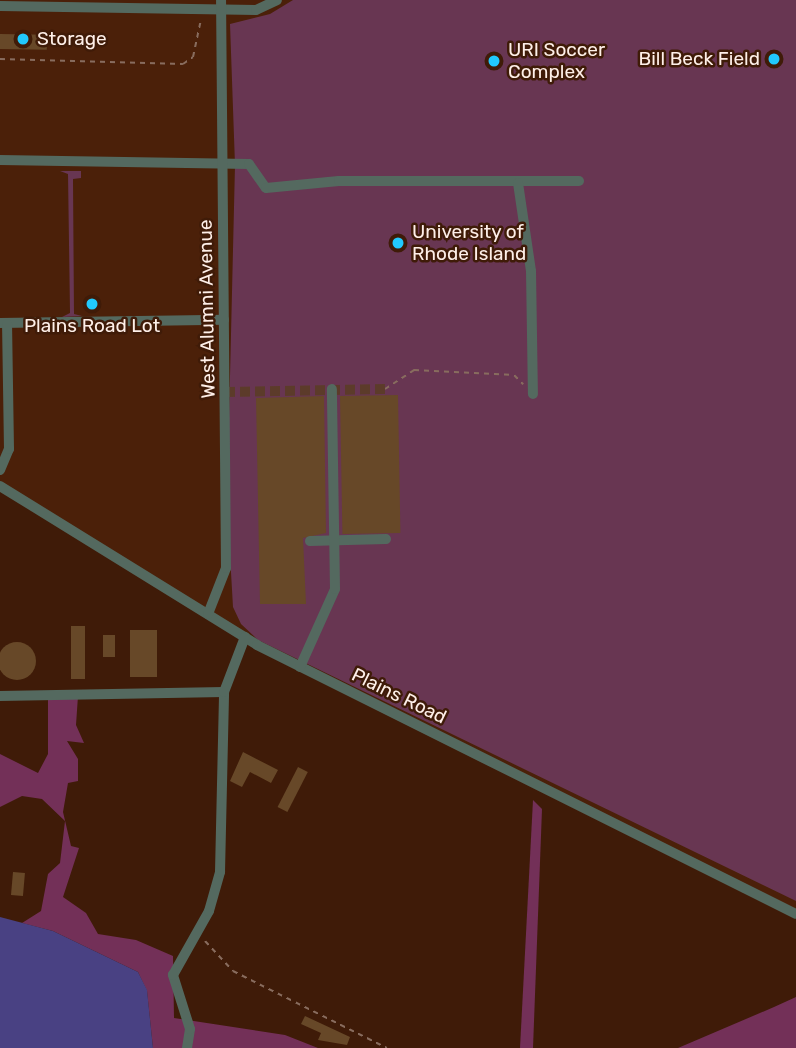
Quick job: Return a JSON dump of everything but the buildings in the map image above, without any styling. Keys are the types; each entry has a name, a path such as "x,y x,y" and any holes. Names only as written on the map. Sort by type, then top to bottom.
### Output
{"street":[{"path":"0,6 203,10 221,5 256,10 277,0"},
{"name":"West Alumni Avenue","path":"208,614 226,568 221,5"},
{"path":"0,160 255,164 266,188 339,181 579,181"},
{"path":"517,183 531,271 533,394"},
{"path":"0,470 9,449 4,323 224,320"},
{"path":"300,667 332,598 332,389"},
{"name":"Plains Road","path":"0,485 245,637 300,667 796,914"},
{"path":"310,541 386,539"},
{"path":"187,1048 190,1029 173,975 200,930 220,872 224,692 245,637"},
{"path":"0,696 224,692"}],"path":[{"path":"0,59 183,64 193,57 203,10"},
{"path":"385,389 414,370 447,369 514,374 533,394"},
{"path":"200,930 233,971 387,1048"}],"shaded area":[{"name":"University of Rhode Island","path":"0,0 796,0 796,917 321,678 0,486"},
{"name":"University of Rhode Island","path":"293,0 796,0 796,901 258,640 241,624 233,607 227,503 235,165 230,24 270,14"},
{"path":"60,171 81,171 81,178 73,179 74,314 82,316 62,317 70,313 68,174"},
{"path":"78,696 76,725 84,743 67,741 78,759 78,781 68,783 63,812 71,846 79,848 63,897 86,913 98,934 136,940 173,956 174,1018 285,1035 318,1048 153,1048 147,991 138,972 53,931 22,923 41,911 48,874 60,863 65,821 42,799 22,796 0,807 0,754 38,773 48,754 48,697"},
{"path":"533,800 542,809 533,1048 520,1048"},
{"path":"0,917 53,931 138,972 147,990 153,1048 0,1048"},
{"path":"796,997 796,1048 678,1048 774,1007"}],"tunnel":[{"path":"225,392 385,389"}],"place":[{"name":"Storage","path":"23,39"},
{"name":"Bill Beck Field","path":"774,59"},
{"name":"URI Soccer Complex","path":"494,61"},
{"name":"University of Rhode Island","path":"398,243"},
{"name":"Plains Road Lot","path":"92,304"}]}
